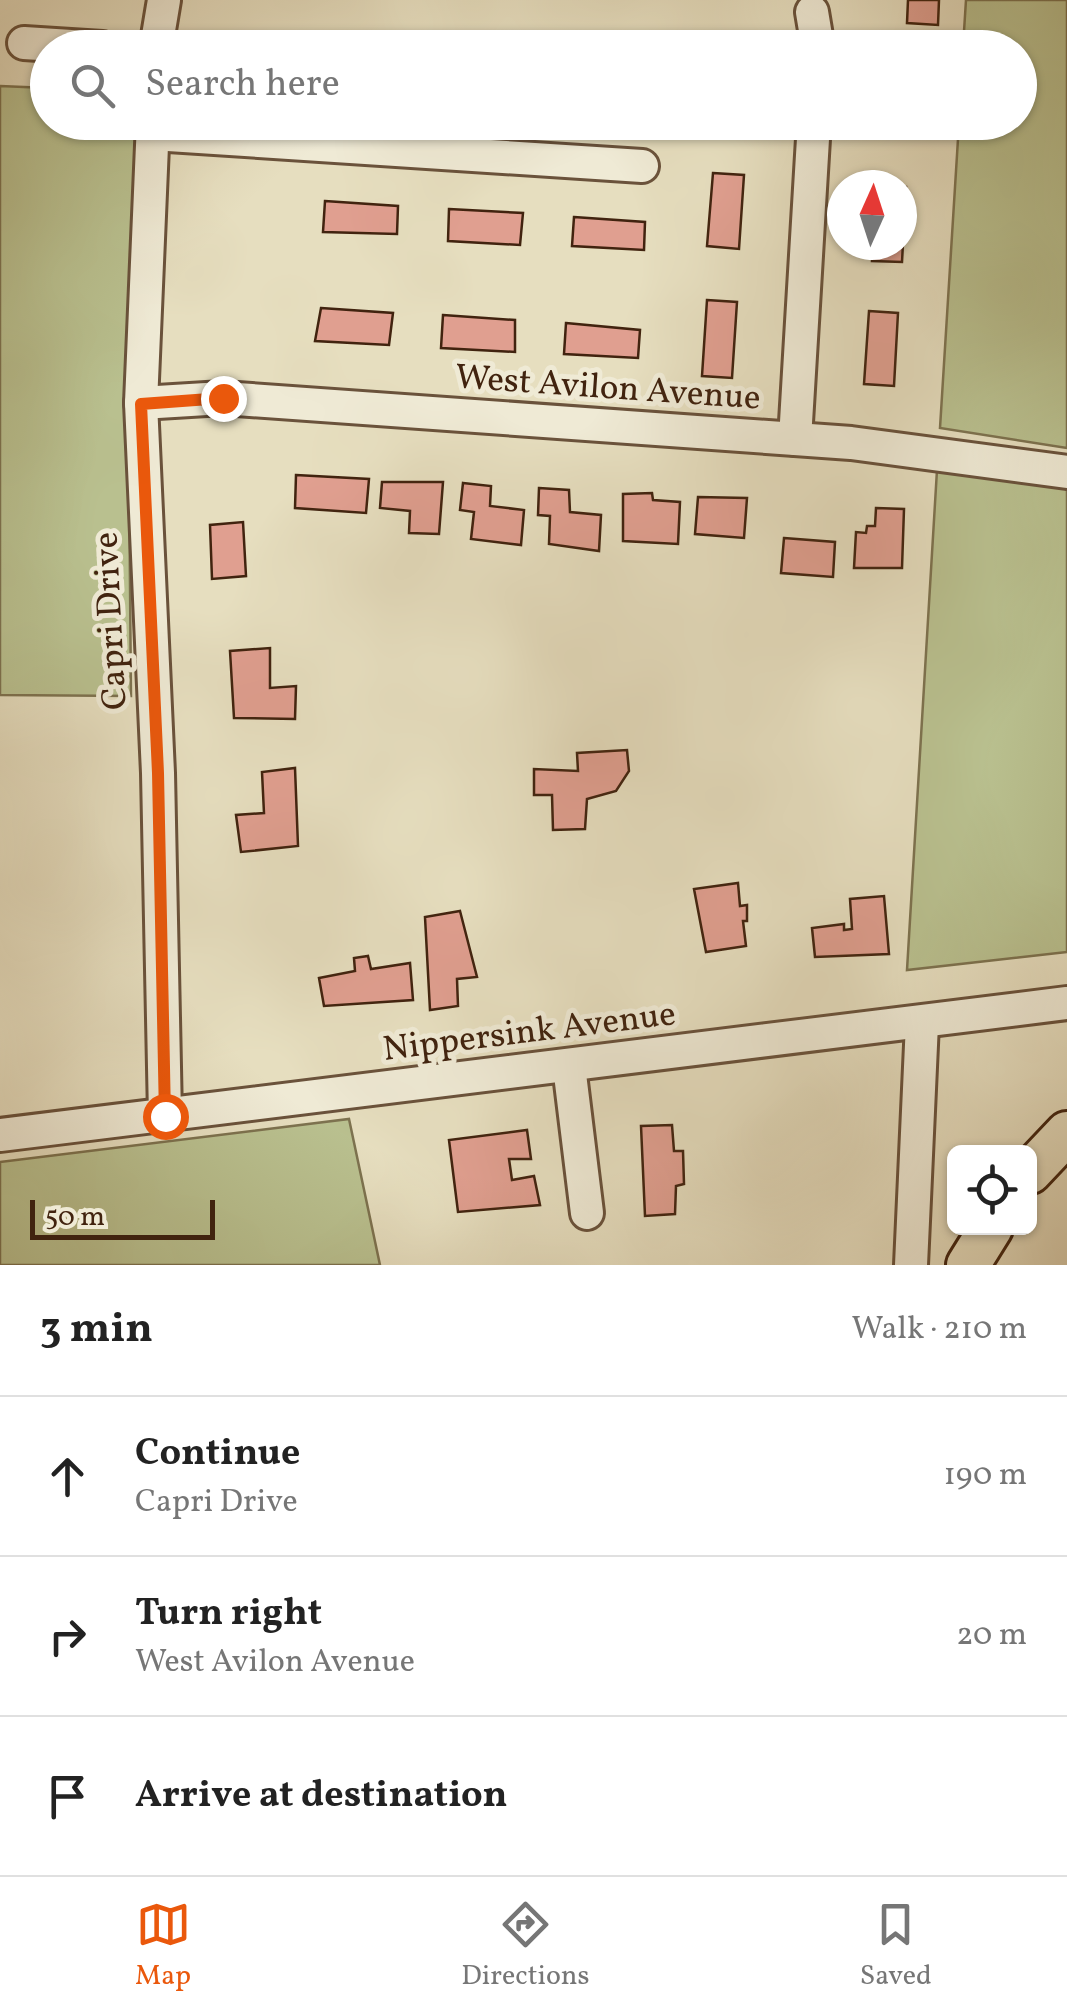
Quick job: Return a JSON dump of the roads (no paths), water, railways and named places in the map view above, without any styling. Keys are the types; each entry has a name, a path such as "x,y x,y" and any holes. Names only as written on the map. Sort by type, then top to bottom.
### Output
{"main road":[{"path":"1037,1165 1067,1133"},
{"path":"968,1265 987,1235"}],"street":[{"path":"158,30 164,0"},
{"path":"812,12 815,30"},
{"path":"24,43 30,43"},
{"name":"Capri Drive","path":"152,140 141,404 158,773 165,1116"},
{"path":"307,140 642,166"},
{"path":"795,439 813,140"},
{"name":"West Avilon Avenue","path":"141,404 223,398 795,439 1067,472"},
{"name":"Nippersink Avenue","path":"0,1134 1067,1003"},
{"path":"911,1265 922,1022"},
{"path":"569,1066 587,1214"}]}
